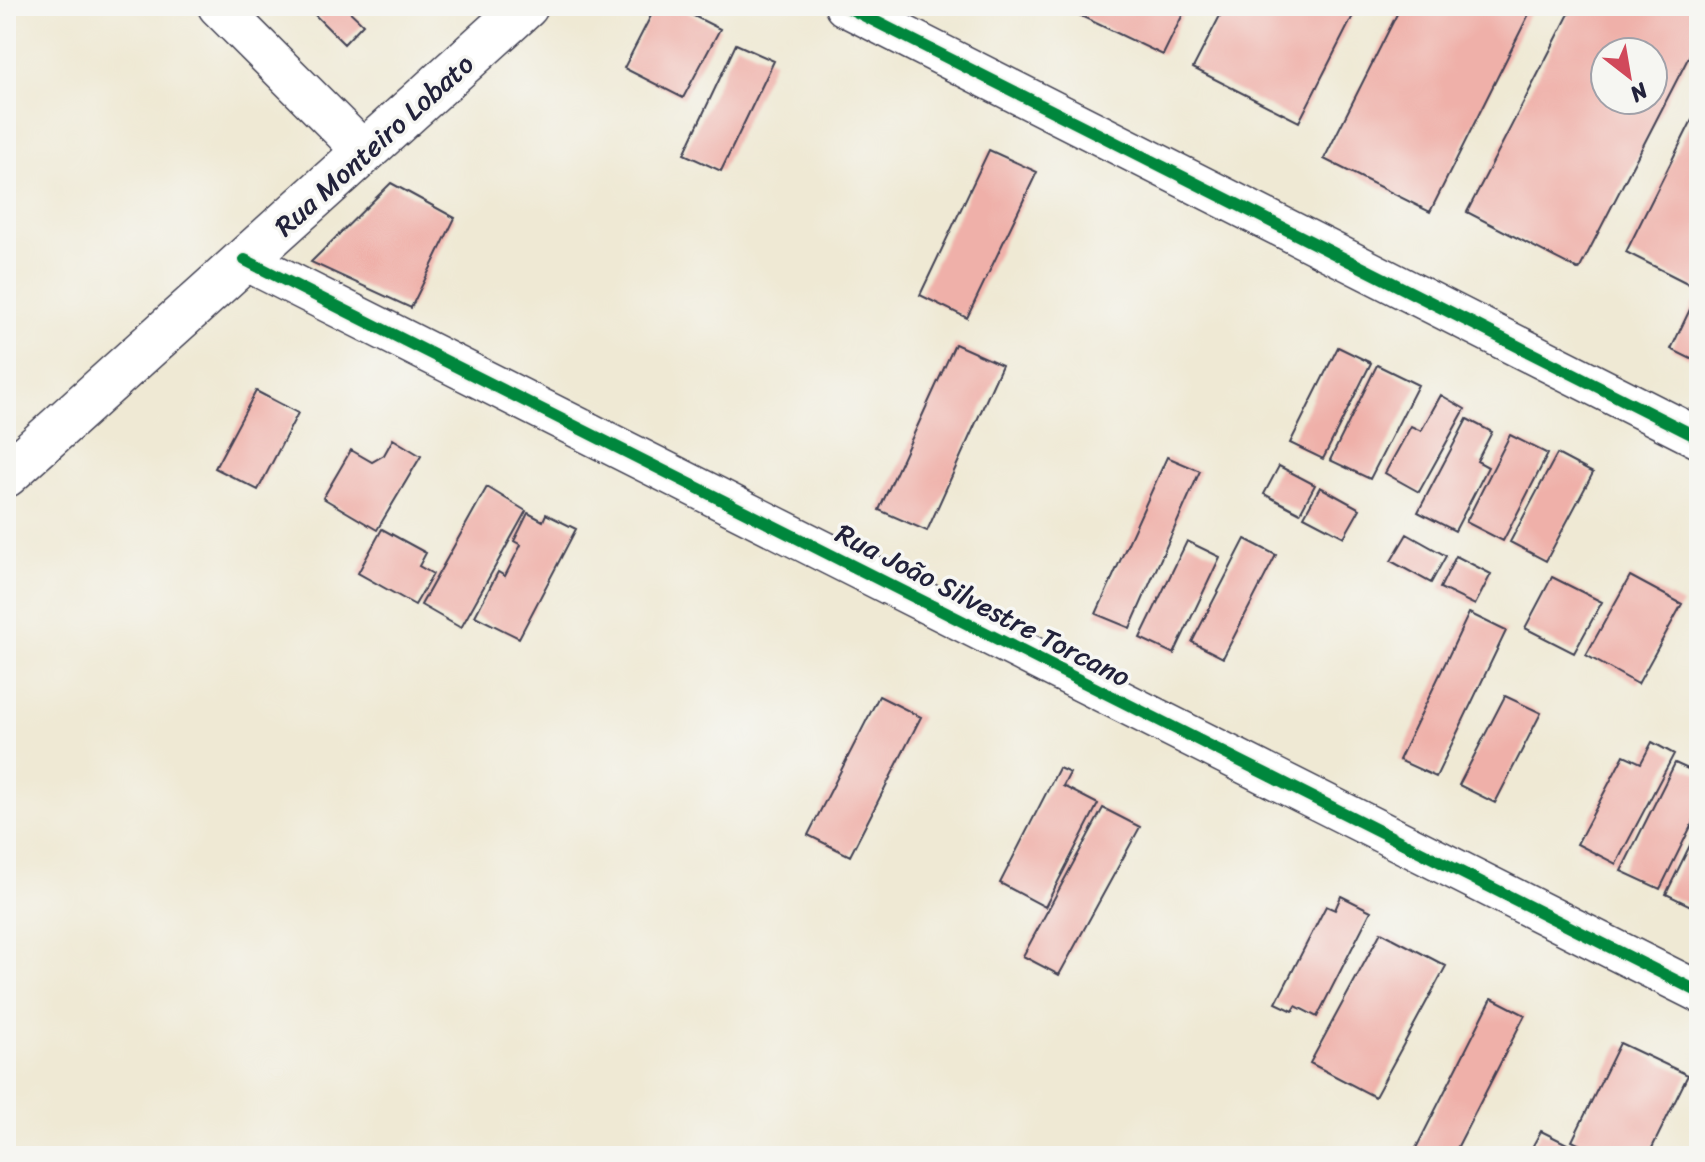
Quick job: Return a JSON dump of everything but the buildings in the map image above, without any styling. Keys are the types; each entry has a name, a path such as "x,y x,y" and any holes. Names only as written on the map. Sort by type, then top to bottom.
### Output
{"street":[{"path":"218,6 365,153"},
{"name":"Rua Monteiro Lobato","path":"6,475 526,6"},
{"path":"845,6 1699,438"},
{"name":"Rua João Silvestre Torcano","path":"245,260 1699,992"}],"cycle path":[{"path":"845,6 1699,438"},
{"path":"245,260 1699,992"}]}
